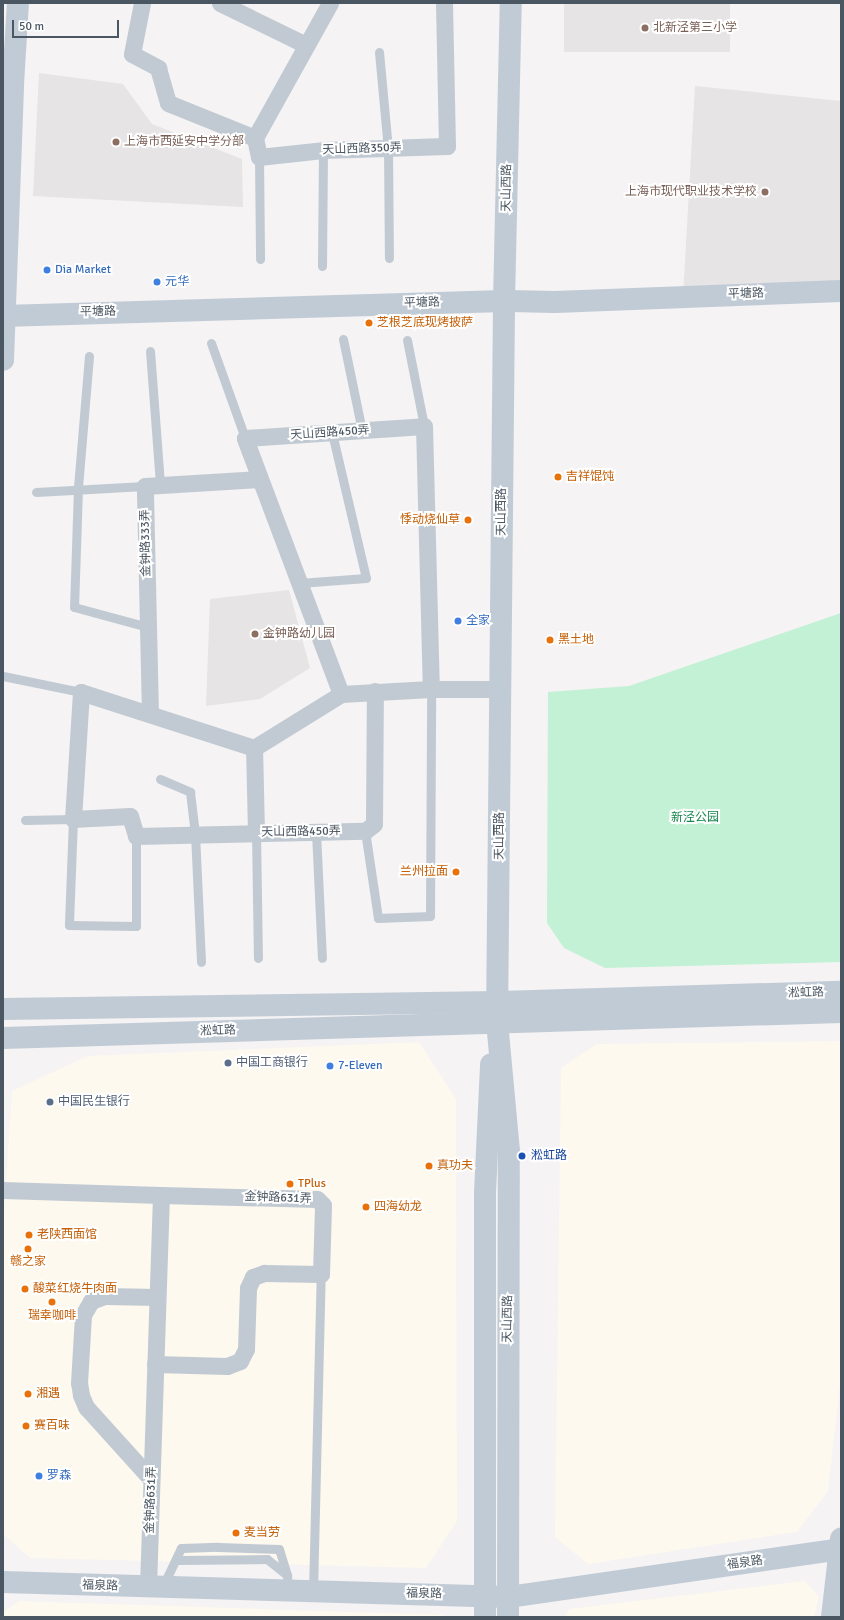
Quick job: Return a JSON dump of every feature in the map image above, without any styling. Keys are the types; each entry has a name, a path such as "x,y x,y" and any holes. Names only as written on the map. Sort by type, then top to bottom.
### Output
{"main road":[{"path":"3,360 13,84 18,3"},
{"name":"天山西路","path":"485,1617 485,1193 489,1082 497,1012 504,300 511,3"},
{"name":"平塘路","path":"5,316 504,300 555,302 841,291"},
{"name":"淞虹路","path":"3,1038 841,992"},
{"name":"淞虹路","path":"3,1009 497,1012 841,1012"},
{"name":"天山西路","path":"497,1012 510,1151 508,1607"},
{"path":"832,1617 841,1546"},
{"name":"福泉路","path":"3,1582 155,1588 288,1584 313,1592 485,1595 508,1607 841,1546"}],"street":[{"path":"142,3 132,54 158,68 168,103 255,138"},
{"path":"220,3 306,45"},
{"path":"259,157 255,138 330,3"},
{"name":"天山西路350弄","path":"259,157 323,150 447,146 444,3"},
{"path":"424,426 431,689"},
{"name":"天山西路450弄","path":"245,438 424,426"},
{"path":"245,438 259,479 341,694"},
{"path":"152,486 259,479"},
{"name":"金钟路333弄","path":"150,714 148,627 152,486"},
{"path":"256,833 136,836 130,816 73,819 82,692 254,748 341,694 431,689 501,689"},
{"path":"365,831 374,824 375,692"},
{"name":"天山西路450弄","path":"254,748 256,833 365,831"},
{"name":"金钟路631弄","path":"3,1190 317,1199 323,1205 322,1274"},
{"name":"金钟路631弄","path":"155,1588 151,1479 161,1195"},
{"path":"155,1364 227,1366 240,1361 246,1349 248,1288 253,1277 264,1273 322,1274"},
{"path":"151,1479 86,1407 80,1395 79,1383 83,1315 91,1301 105,1296 157,1297"}],"lane":[{"path":"379,52 388,149 389,258"},
{"path":"322,266 323,150"},
{"path":"259,157 260,259"},
{"path":"343,339 362,431"},
{"path":"407,340 424,426"},
{"path":"211,343 245,438"},
{"path":"36,492 78,488 152,486 150,351"},
{"path":"89,356 78,488 74,607 148,627"},
{"path":"299,583 366,578 332,433"},
{"path":"3,676 82,692"},
{"path":"365,831 378,918 430,916 431,689"},
{"path":"160,779 190,792 195,834 201,962"},
{"path":"25,820 73,819 69,925 136,926 136,836"},
{"path":"316,832 322,958"},
{"path":"256,833 258,958"},
{"path":"313,1592 322,1274"},
{"path":"155,1588 177,1560 181,1548 279,1549 288,1584"},
{"path":"177,1560 267,1559 288,1584"}],"shaded area":[{"name":"北新泾第三小学","path":"564,3 730,3 730,52 564,52"},
{"name":"上海市西延安中学分部","path":"39,73 123,84 152,124 242,159 243,207 33,196"},
{"name":"上海市现代职业技术学校","path":"695,86 841,101 841,283 683,296"},
{"name":"金钟路幼儿园","path":"289,590 310,668 260,699 206,706 210,599"},
{"path":"841,1041 841,1376 828,1491 797,1532 588,1564 555,1537 561,1068 597,1044"},
{"path":"419,1042 456,1099 457,1521 426,1568 30,1558 3,1534 3,1226 12,1091 88,1056"},
{"path":"805,1581 819,1597 814,1617 565,1617 569,1609"},
{"path":"19,1601 443,1615 444,1617 3,1617 3,1612"}],"green space":[{"name":"新泾公园","path":"841,613 841,962 605,968 564,948 547,923 548,692 629,686"}],"place":[{"name":"北新泾第三小学","path":"645,28"},
{"name":"上海市西延安中学分部","path":"116,142"},
{"name":"上海市现代职业技术学校","path":"765,192"},
{"name":"Dia Market","path":"47,270"},
{"name":"元华","path":"157,282"},
{"name":"芝根芝底现烤披萨","path":"369,323"},
{"name":"吉祥馄饨","path":"558,477"},
{"name":"悸动烧仙草","path":"468,520"},
{"name":"全家","path":"458,621"},
{"name":"金钟路幼儿园","path":"255,634"},
{"name":"黑土地","path":"550,640"},
{"name":"兰州拉面","path":"456,872"},
{"name":"中国工商银行","path":"228,1063"},
{"name":"7-Eleven","path":"330,1066"},
{"name":"中国民生银行","path":"50,1102"},
{"name":"淞虹路","path":"522,1156"},
{"name":"真功夫","path":"429,1166"},
{"name":"TPlus","path":"290,1184"},
{"name":"四海幼龙","path":"366,1207"},
{"name":"老陕西面馆","path":"29,1235"},
{"name":"赣之家","path":"28,1249"},
{"name":"酸菜红烧牛肉面","path":"25,1289"},
{"name":"瑞幸咖啡","path":"52,1302"},
{"name":"湘遇","path":"28,1394"},
{"name":"赛百味","path":"26,1426"},
{"name":"罗森","path":"39,1476"},
{"name":"麦当劳","path":"236,1533"}]}
